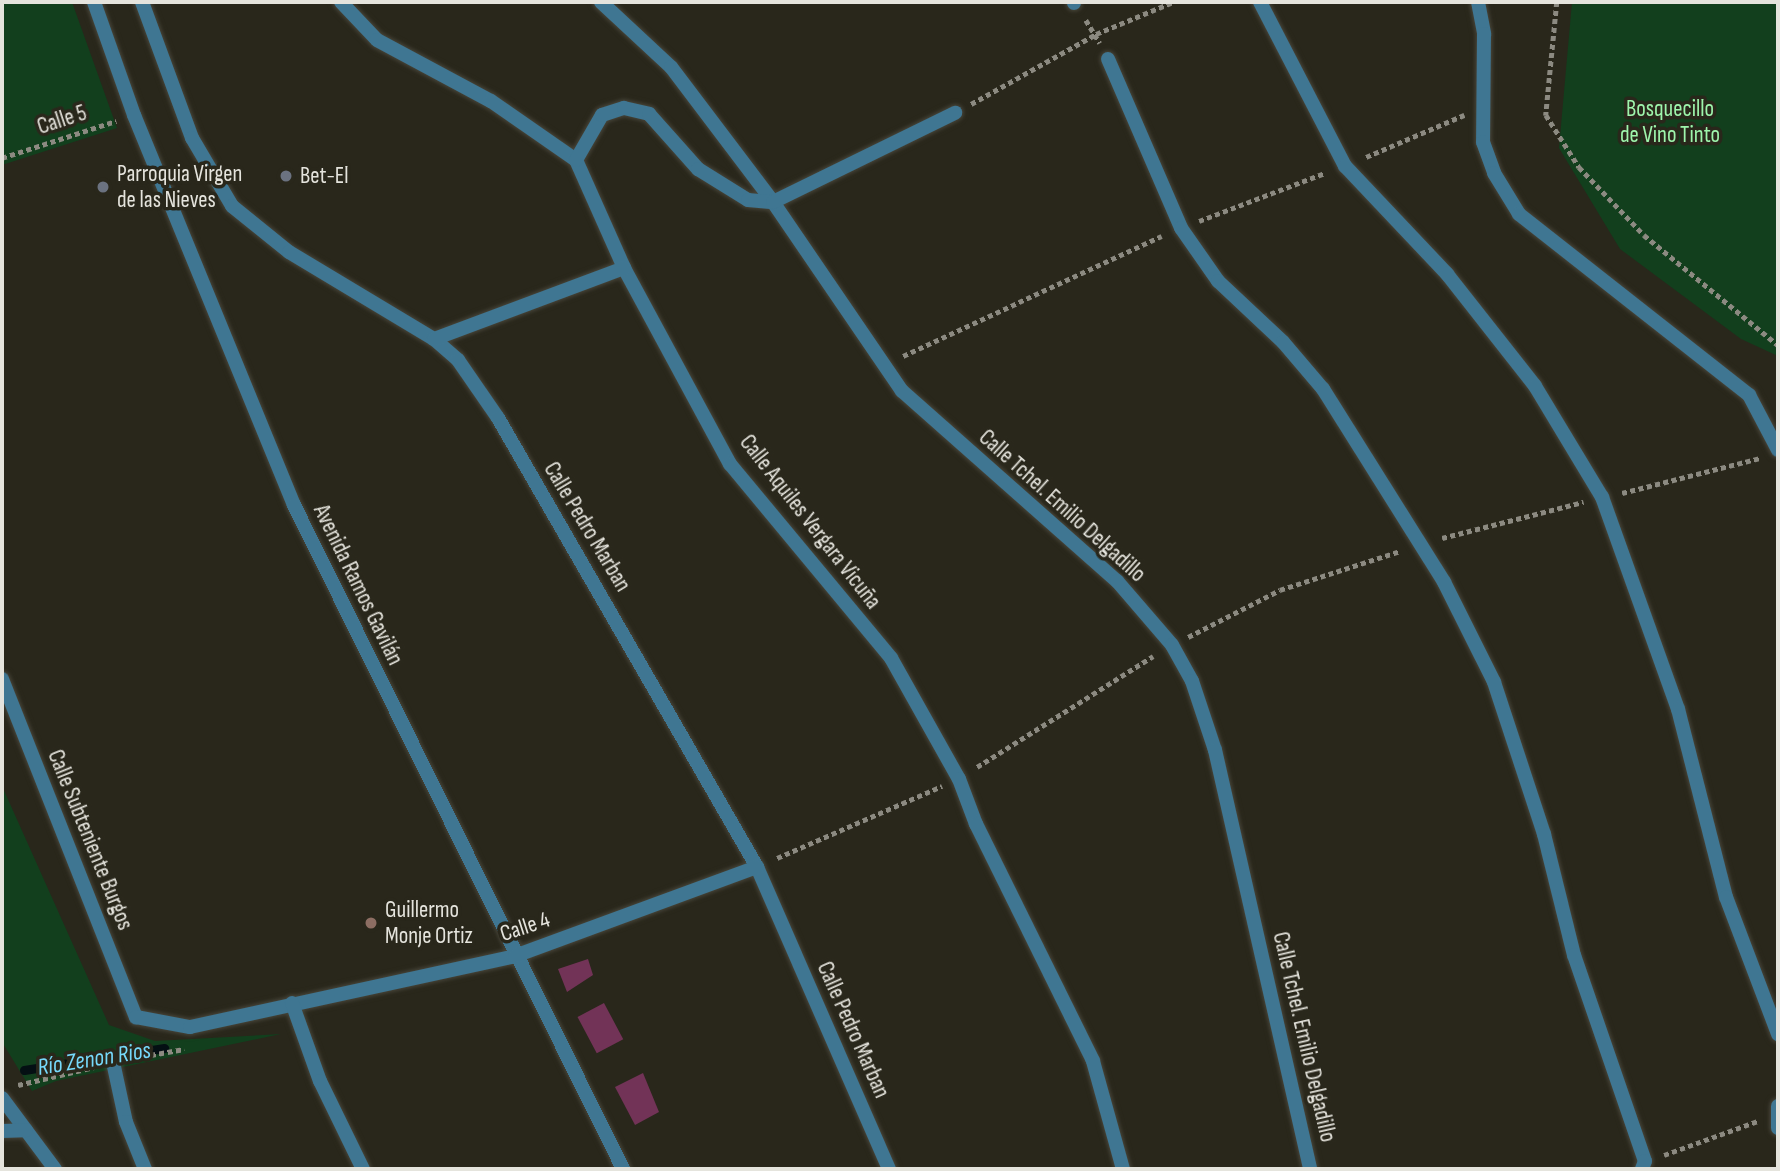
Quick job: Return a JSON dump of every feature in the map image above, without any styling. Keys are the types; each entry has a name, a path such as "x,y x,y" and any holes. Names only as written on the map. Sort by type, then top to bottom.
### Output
{"street":[{"name":"Avenida Ramos Gavilán","path":"94,2 134,115 294,505 515,956 623,1169"},
{"name":"Calle Pedro Marban","path":"142,2 192,138 232,206 289,252 434,339 458,360 498,418 757,867 889,1169"},
{"path":"341,2 377,40 491,101 576,160 602,116 624,108 649,114 698,169 748,200 773,202 955,113"},
{"name":"Calle Tchel. Emilio Delgadillo","path":"601,2 671,67 773,202 882,365 934,422 1117,581 1172,645 1192,681 1215,750 1310,1169"},
{"path":"1260,2 1345,166 1447,274 1535,386 1602,497 1678,709 1726,897 1778,1034"},
{"path":"1478,2 1484,34 1483,142 1494,173 1519,214 1749,395 1778,450"},
{"path":"1108,59 1181,228 1218,281 1283,342 1322,389 1420,544 1494,682 1544,834 1574,955 1643,1165"},
{"name":"Calle Aquiles Vergara Vicuña","path":"576,160 624,268 730,464 891,658 960,779 976,824 1093,1061 1123,1169"},
{"path":"434,339 624,268"},
{"name":"Calle Subteniente Burgos","path":"2,679 135,1017"},
{"name":"Calle 4","path":"135,1017 190,1027 515,956 757,867"},
{"path":"292,1003 320,1082 363,1169"},
{"path":"113,1062 119,1101 145,1169"},
{"path":"2,1098 55,1169"},
{"path":"2,1131 26,1130"}],"path":[{"path":"1074,2 1096,34 1108,59"},
{"path":"955,113 1096,34 1173,2"},
{"path":"1557,2 1546,115 1579,167 1644,235 1778,345"},
{"name":"Calle 5","path":"2,158 134,115"},
{"path":"882,365 1181,228"},
{"path":"757,867 960,779 1172,645 1280,590 1420,544"},
{"path":"1643,1165 1778,1116"}],"green space":[{"path":"2,2 72,2 117,128 2,165"},
{"name":"Bosquecillo de Vino Tinto","path":"1572,2 1778,2 1778,356 1741,339 1620,249 1559,148"},
{"path":"2,786 109,1025 155,1041 281,1034 56,1081 32,1091 2,1042"}],"building":[{"path":"588,959 593,975 567,992 558,969"},
{"path":"604,1003 623,1039 597,1053 578,1017"},
{"path":"643,1073 659,1112 635,1125 615,1087"}],"waterway":[{"name":"Río Zenon Rios","path":"24,1070 164,1048"}],"place":[{"name":"Bet-El","path":"286,176"},
{"name":"Parroquia Virgen de las Nieves","path":"103,187"},
{"name":"Guillermo Monje Ortiz","path":"371,923"}]}
